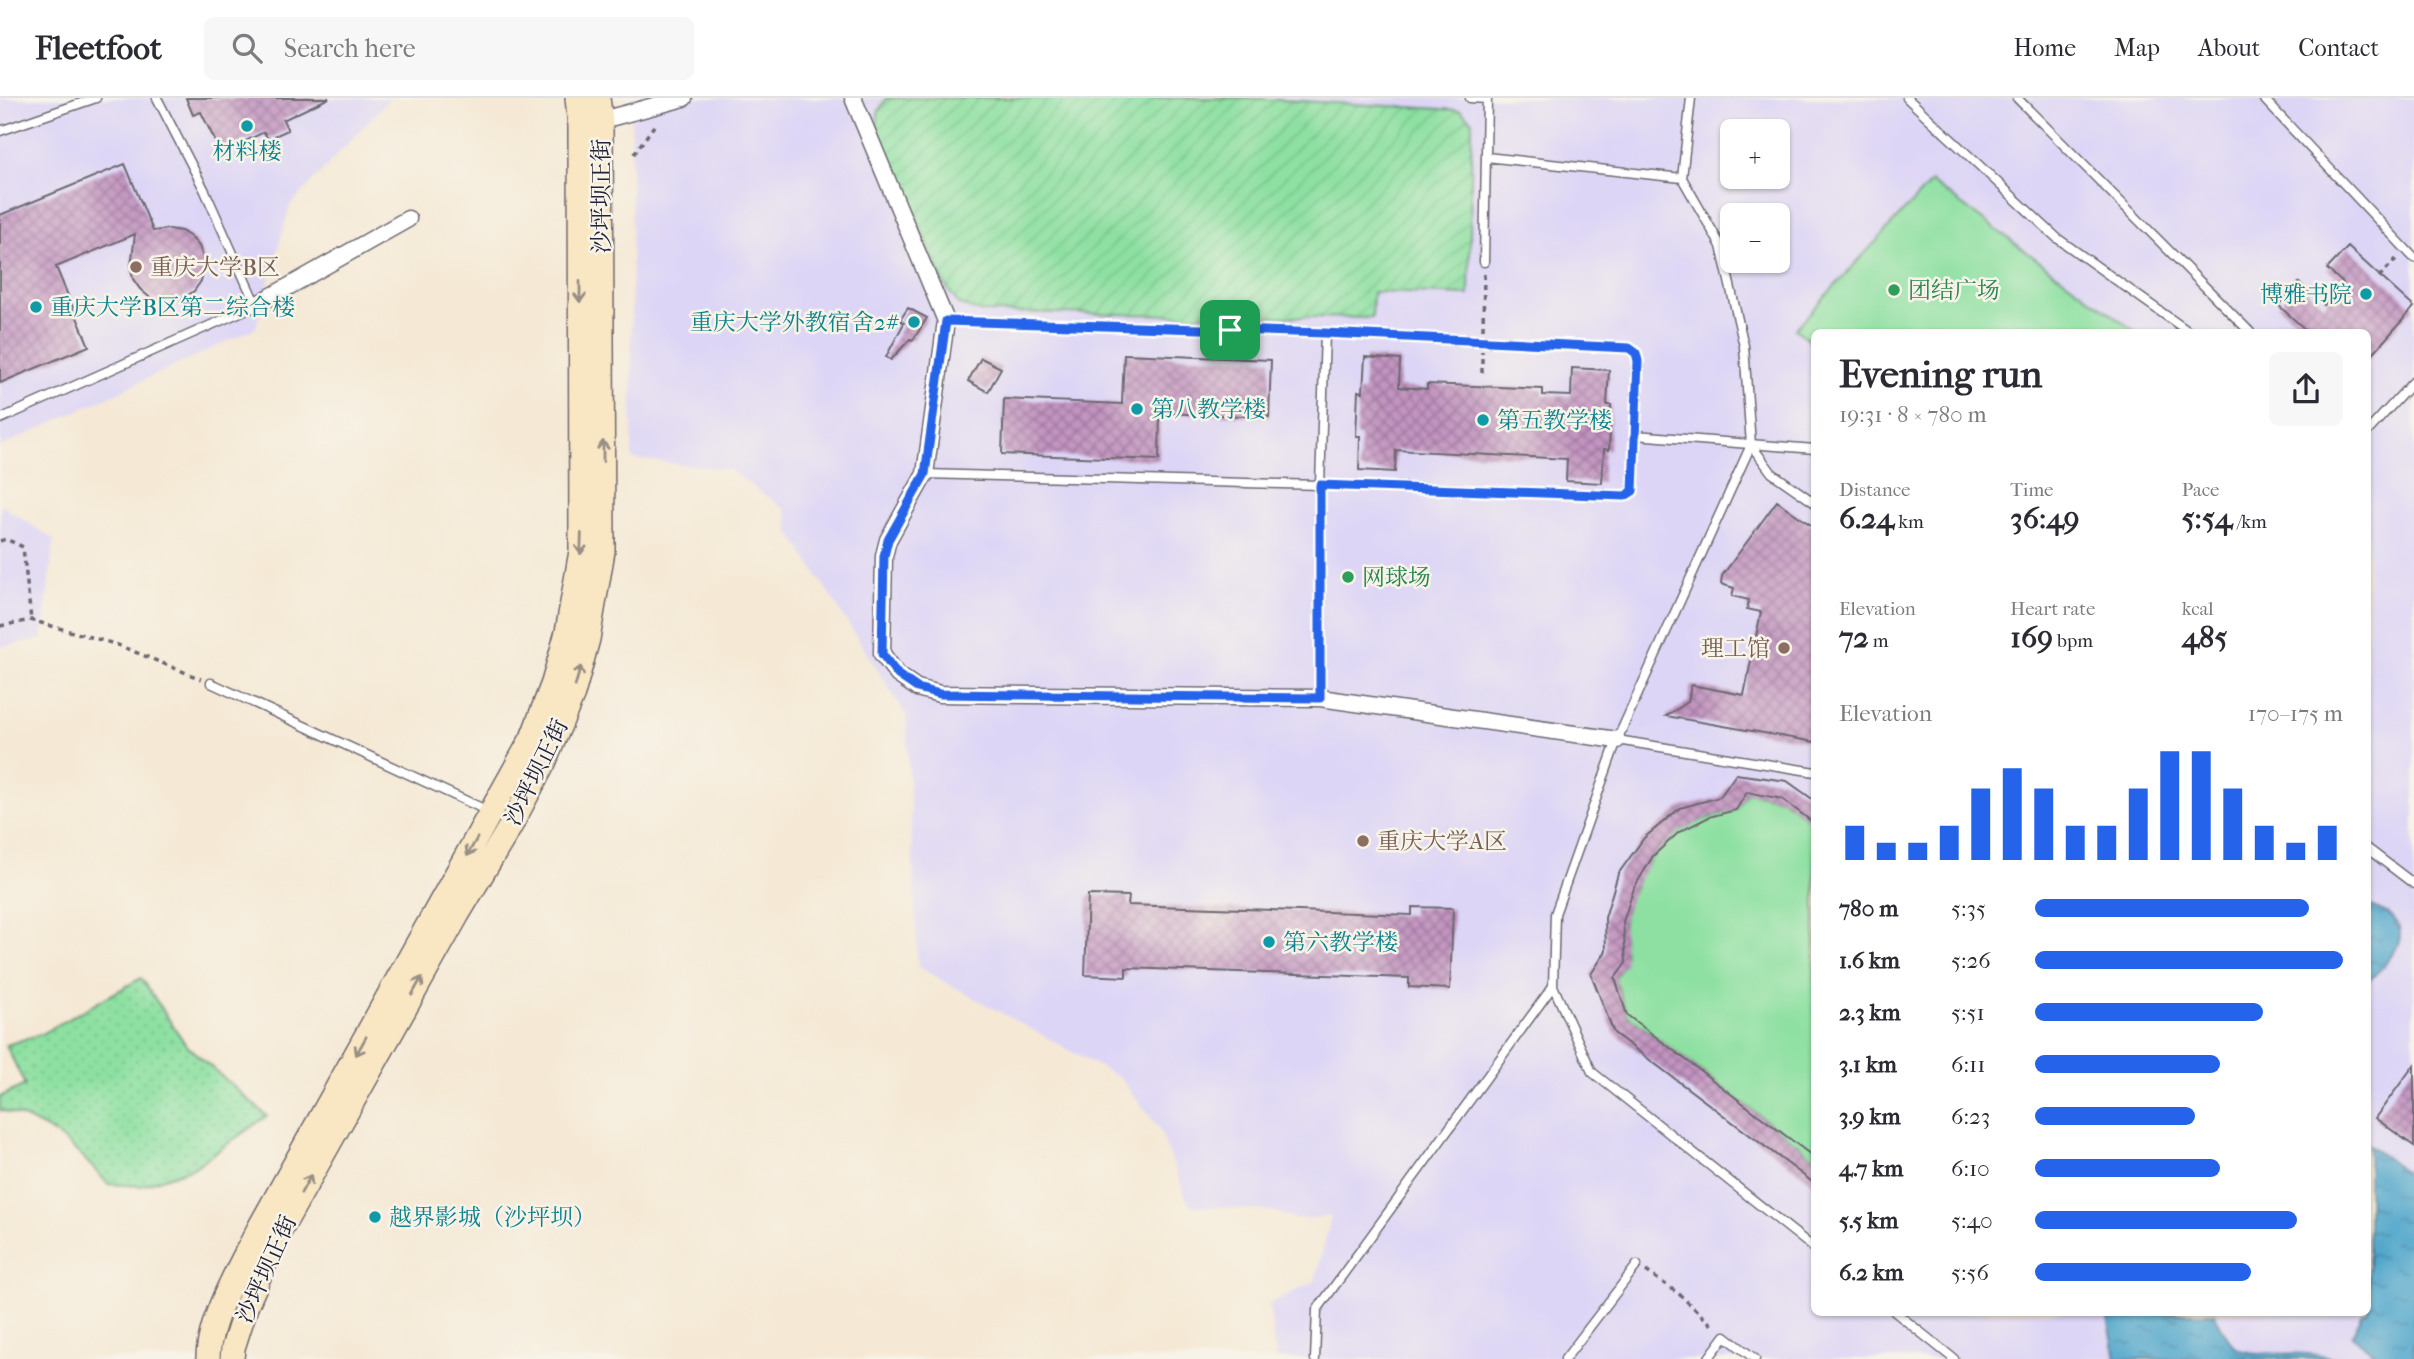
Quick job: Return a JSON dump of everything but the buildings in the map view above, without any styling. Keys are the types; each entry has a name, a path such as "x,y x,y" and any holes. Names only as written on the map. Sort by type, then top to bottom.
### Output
{"main road":[{"path":"577,98 593,115"},
{"name":"沙坪坝正街","path":"208,1353 225,1295 258,1228 532,738 553,683 567,632 581,551 593,115"},
{"name":"沙坪坝正街","path":"232,1359 246,1307 275,1240 458,914 510,827 544,763 573,694 588,639 603,551 593,115"}],"street":[{"path":"853,98 946,321 925,474 888,540 884,556 882,654 898,675 917,688 940,694 1320,698 1617,740"},
{"path":"593,115 677,100"},
{"path":"256,305 408,219"}],"lane":[{"path":"0,131 96,98"},
{"path":"0,419 256,305 205,191 157,98"},
{"path":"1470,98 1487,98 1484,262"},
{"path":"1691,98 1682,178 1721,246 1744,346 1751,445 1617,740 1555,914 1553,986 1592,1072 1811,1246"},
{"path":"1907,98 2057,238 2185,329"},
{"path":"2017,98 2247,329"},
{"path":"2263,98 2414,258"},
{"path":"1486,157 1682,178"},
{"path":"946,321 1482,340 1629,348 1636,353 1638,361 1633,491 1625,496 1397,487"},
{"path":"1320,698 1320,485 1325,333"},
{"path":"2371,427 2414,381"},
{"path":"1635,435 1811,449"},
{"path":"1751,445 1772,473 1811,500"},
{"path":"925,474 1320,485"},
{"path":"211,683 491,812"},
{"path":"1617,740 1811,771"},
{"path":"2371,851 2414,884"},
{"path":"1315,1359 1317,1310 1553,986"},
{"path":"1565,1359 1637,1265"},
{"path":"1900,1316 1954,1359"},
{"path":"1708,1359 1725,1336 1755,1359"}],"path":[{"path":"635,154 677,100"},
{"path":"2379,277 2406,249"},
{"path":"1482,373 1484,262"},
{"path":"1320,485 1397,487"},
{"path":"0,541 6,540 23,547 31,620"},
{"path":"0,626 31,620 118,645 211,683"},
{"path":"1637,1265 1679,1294 1725,1336"}],"shaded area":[{"name":"重庆大学B区","path":"0,98 390,98 290,206 256,328 0,447"},
{"name":"重庆大学A区","path":"631,98 2414,98 2414,1359 1276,1359 1269,1304 1315,1281 1331,1217 1295,1219 1273,1211 1189,1205 1159,1128 1120,1078 918,967 906,715 790,532 786,510 728,469 632,459"},
{"path":"0,504 54,540 42,639 0,647"}],"green space":[{"path":"886,98 1246,98 1460,110 1472,121 1469,295 1373,292 1372,318 982,312 959,305 945,285 877,130 878,113"},
{"name":"团结广场","path":"1931,182 2132,329 1811,329 1811,341 1795,329"},
{"path":"1747,792 1782,799 1811,821 1811,1155 1627,1015 1615,978 1625,956 1623,922 1626,909 1636,883 1651,859 1680,831 1707,818 1736,810"},
{"path":"141,978 186,1045 267,1116 193,1168 141,1186 108,1184 73,1148 47,1129 0,1110 0,1097 25,1085 6,1045 41,1034"}],"water":[{"path":"2371,906 2393,917 2399,926 2398,944 2371,979"},
{"path":"2371,1147 2414,1178 2414,1359 2376,1359 2377,1356 2352,1335 2362,1316 2371,1316"},
{"path":"2108,1316 2216,1316 2227,1337 2238,1349 2259,1353 2313,1354 2337,1359 2116,1359"}],"place":[{"name":"材料楼","path":"247,126"},
{"name":"重庆大学B区","path":"136,267"},
{"name":"团结广场","path":"1894,290"},
{"name":"博雅书院","path":"2366,294"},
{"name":"重庆大学B区第二综合楼","path":"36,307"},
{"name":"重庆大学外教宿舍2#","path":"914,322"},
{"name":"第八教学楼","path":"1137,409"},
{"name":"第五教学楼","path":"1483,420"},
{"name":"网球场","path":"1348,577"},
{"name":"理工馆","path":"1784,648"},
{"name":"重庆大学A区","path":"1363,841"},
{"name":"第六教学楼","path":"1269,942"},
{"name":"越界影城（沙坪坝）","path":"375,1217"}],"route":[{"path":"946,321 1230,330 1629,348 1636,353 1638,361 1633,491 1625,496 1320,485 1320,698 940,694 917,688 898,675 882,654 884,556 888,540 925,474 946,321"}]}
